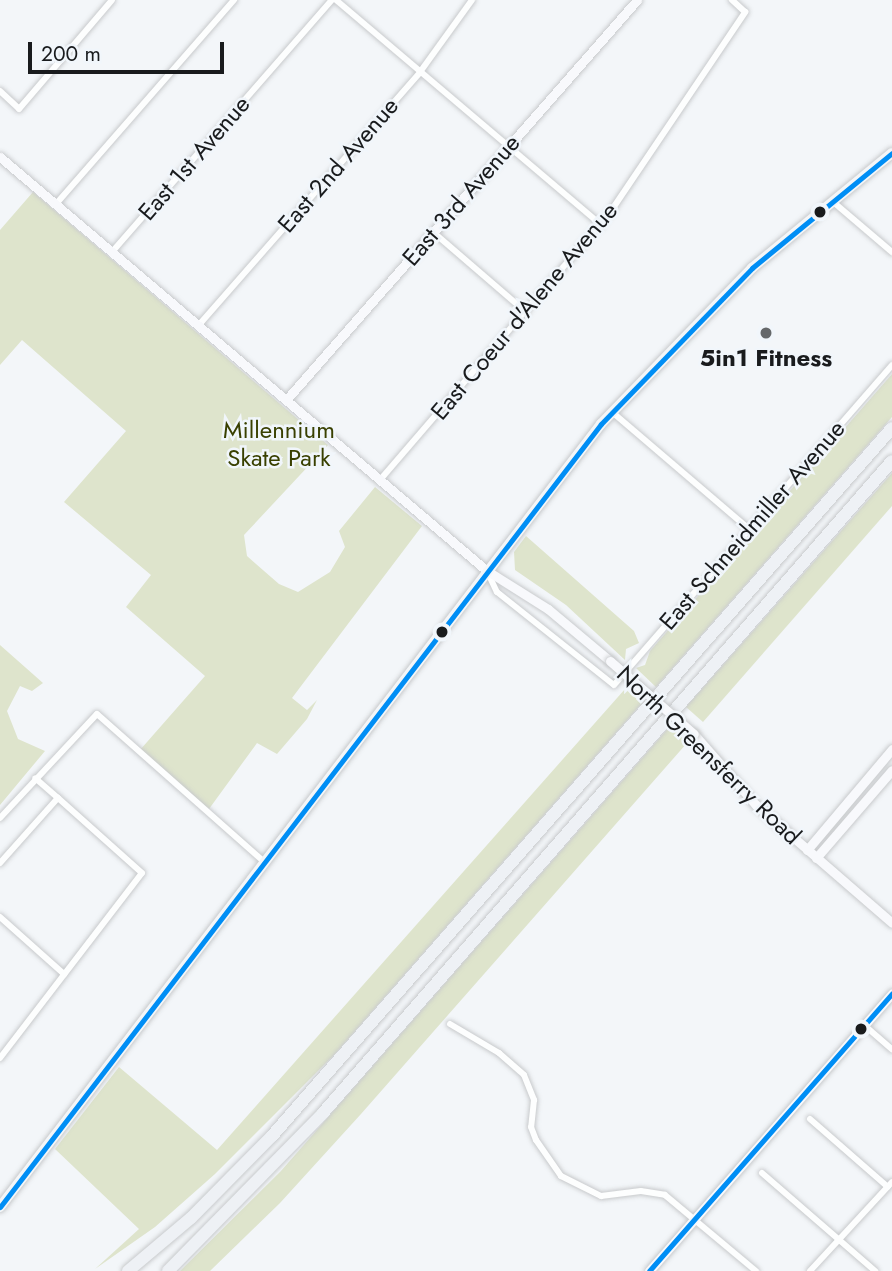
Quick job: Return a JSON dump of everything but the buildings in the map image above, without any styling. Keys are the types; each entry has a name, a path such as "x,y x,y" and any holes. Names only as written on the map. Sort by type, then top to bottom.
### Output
{"highway":[{"path":"128,1271 191,1218 272,1136 892,428"},
{"path":"168,1271 323,1113 892,461"}],"main road":[{"path":"1,1205 486,570 612,411 721,297 831,200 892,153"}],"street":[{"path":"0,91 19,109 112,0"},
{"path":"57,204 234,0"},
{"path":"334,0 601,225"},
{"name":"East 1st Avenue","path":"112,252 334,0"},
{"name":"East 2nd Avenue","path":"198,326 420,72 472,0"},
{"name":"East 3rd Avenue","path":"286,400 637,0"},
{"name":"East Coeur d'Alene Avenue","path":"380,480 601,225 745,12 732,0"},
{"name":"North Greensferry Road","path":"0,157 486,570 548,608 610,661 694,734 756,805 892,923"},
{"path":"831,200 892,253"},
{"path":"433,232 526,312"},
{"name":"East Schneidmiller Avenue","path":"614,685 892,365"},
{"path":"612,411 749,529"},
{"name":"North Greensferry Road","path":"486,570 497,592 614,685"},
{"path":"0,818 96,714 264,862"},
{"path":"807,849 892,749"},
{"path":"816,858 892,771"},
{"path":"0,1058 142,873 35,778"},
{"path":"0,863 58,798"},
{"path":"0,917 64,974"},
{"path":"649,1271 892,993"},
{"path":"450,1024 499,1053 524,1075 534,1100 531,1127 536,1140 561,1176 600,1196 641,1191 665,1195 756,1271"},
{"path":"864,1025 892,1049"},
{"path":"810,1119 890,1185 810,1271"},
{"path":"762,1173 875,1271"}],"green space":[{"name":"Millennium Skate Park","path":"33,192 328,445 244,535 247,556 279,584 298,592 330,572 345,547 339,531 375,487 422,526 292,698 307,710 317,700 307,719 277,754 257,743 209,809 140,750 205,676 126,607 151,575 64,502 126,431 22,340 0,365 0,230"},
{"path":"892,374 892,417 656,687 636,668 645,665 650,651"},
{"path":"892,473 892,506 703,722 686,707"},
{"path":"526,536 634,631 639,643 626,649 625,660 566,605 515,570 514,552"},
{"path":"0,645 43,683 32,691 20,686 7,711 18,739 45,751 0,805"},
{"path":"625,689 642,703 334,1055 215,1174 155,1227 95,1269 139,1229 55,1149 119,1067 217,1150"},
{"path":"671,725 687,743 361,1114 280,1203 210,1271 180,1271 281,1171"}],"transit line":[{"path":"0,1207 601,424 752,268 892,153"},
{"path":"649,1271 892,993"}],"place":[{"name":"5in1 Fitness","path":"766,333"}]}
